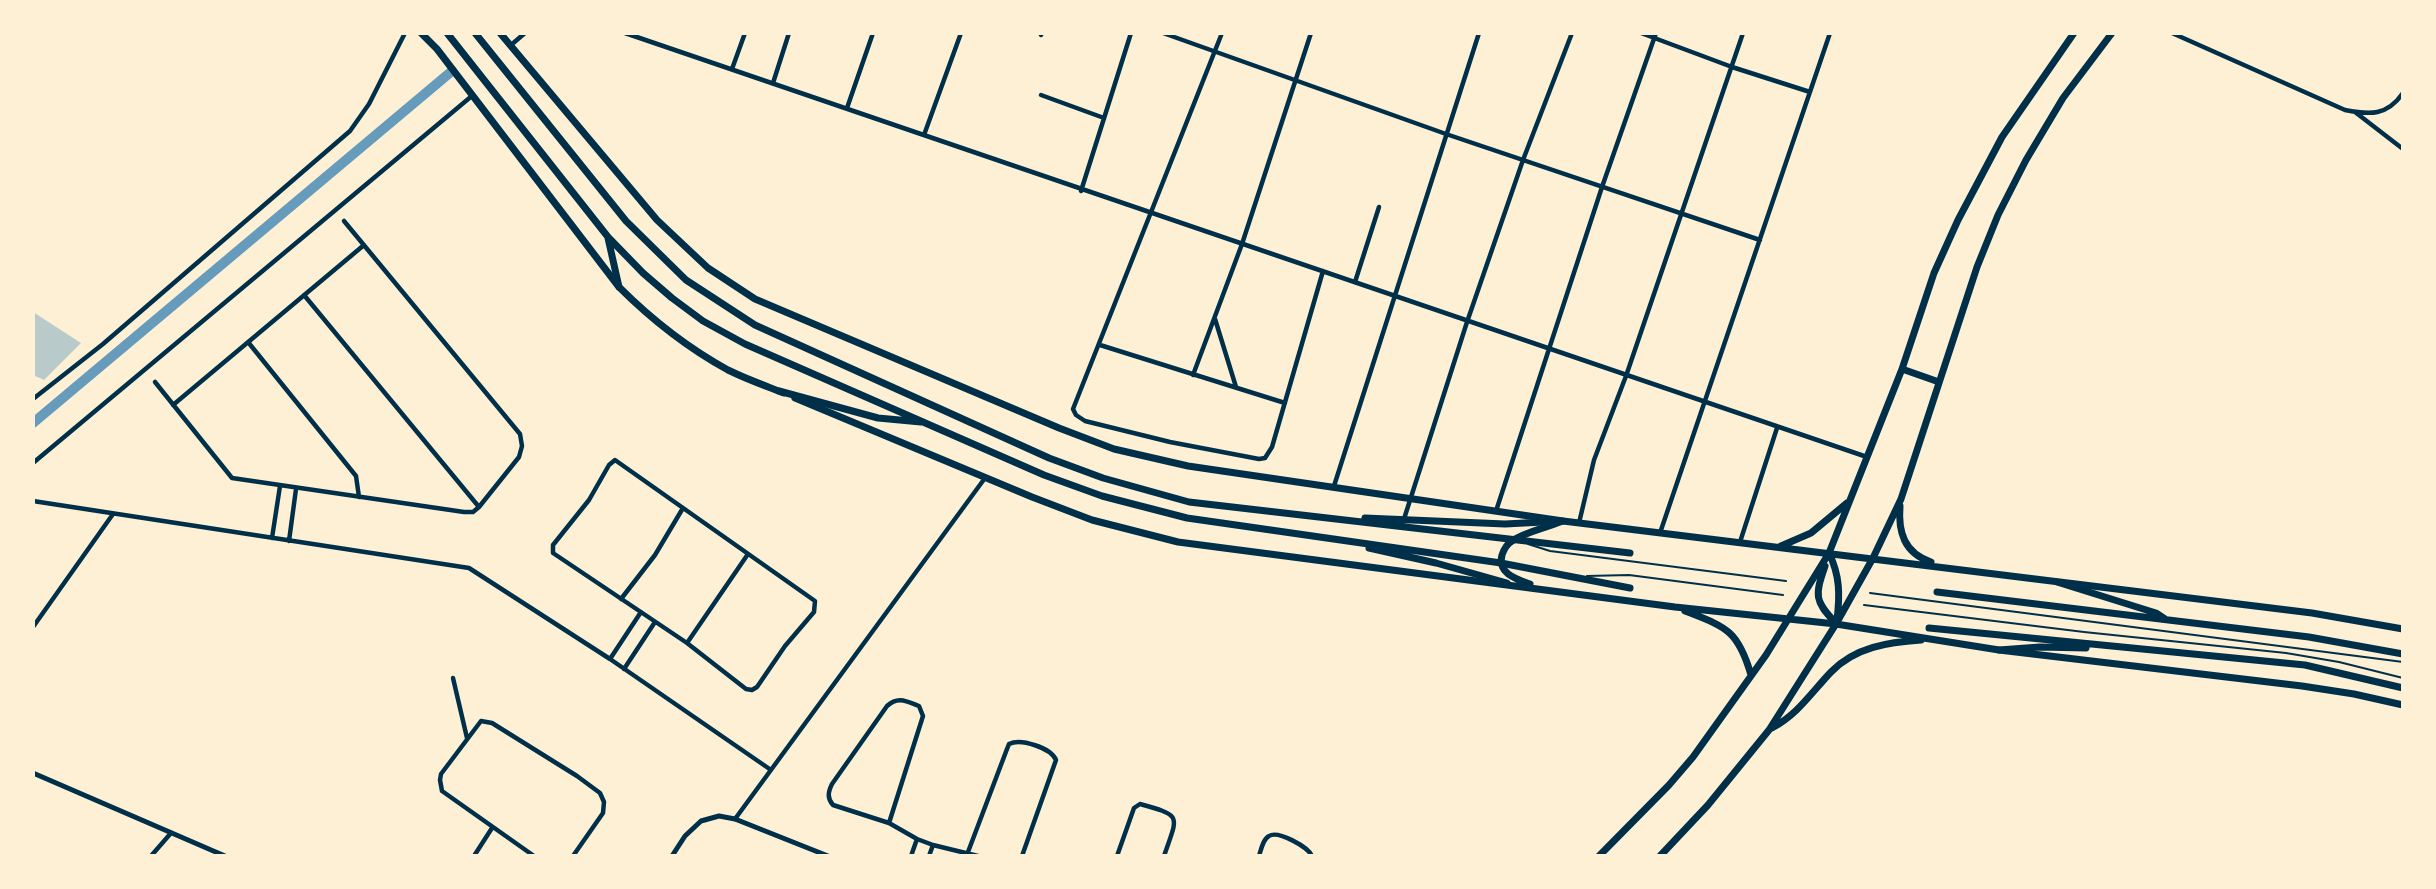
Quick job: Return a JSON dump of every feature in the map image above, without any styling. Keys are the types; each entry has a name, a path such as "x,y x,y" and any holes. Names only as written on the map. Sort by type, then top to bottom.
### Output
{"main road":[{"path":"421,33 438,49 619,287 662,327 729,370 1092,520 1178,541 1675,607 1836,624 1999,650 2302,686 2403,705"},
{"path":"447,33 608,237 643,273 703,321 745,344 1044,475 1102,496 1186,518 1501,563 1630,588"},
{"path":"475,33 626,221 686,280 755,325 1049,458 1103,478 1189,502 1630,553"},
{"path":"500,33 657,220 708,268 755,299 1114,449 1188,466 1563,521 2312,613 2403,629"},
{"path":"1836,624 1820,607 1818,588 1829,553 1902,369 1934,273 1989,156 2074,33"},
{"path":"1660,856 1709,805 1769,730 1836,624 1873,558 1901,499 1977,267 1998,215 2026,160 2063,98 2112,33"},
{"path":"608,237 619,287"},
{"path":"1902,369 1939,382"},
{"path":"779,391 878,418 927,422"},
{"path":"1901,499 1899,523 1905,542 1919,558 1945,567"},
{"path":"1779,547 1811,533 1850,500"},
{"path":"1316,517 1505,524 1563,521"},
{"path":"1545,590 1505,572 1501,563 1505,547 1513,540 1563,521"},
{"path":"1341,540 1507,583"},
{"path":"1599,856 1693,758 1788,620 1829,553"},
{"path":"1829,553 1838,571 1840,593 1836,624"},
{"path":"2057,582 2156,613 2166,620"},
{"path":"1937,592 2309,637 2403,654"},
{"path":"1675,607 1716,623 1731,633 1742,648 1751,675"},
{"path":"1929,628 2305,665 2403,688"},
{"path":"1769,730 1798,711 1846,659 1875,646 1935,639"},
{"path":"1999,650 2053,647 2190,653"}],"street":[{"path":"33,399 103,344 349,131 369,104 405,33"},
{"path":"510,46 525,33"},
{"path":"625,33 1868,458"},
{"path":"732,69 745,33"},
{"path":"773,83 789,33"},
{"path":"847,108 873,33"},
{"path":"924,135 961,33"},
{"path":"1081,191 1131,33"},
{"path":"1163,33 1446,134 1760,240"},
{"path":"1222,33 1073,409 1076,415 1085,421 1170,442 1265,458 1269,454 1285,403 1323,271"},
{"path":"1193,374 1242,243 1311,33"},
{"path":"1334,486 1479,33"},
{"path":"1404,520 1467,322 1523,160 1572,33"},
{"path":"1641,33 1732,67 1810,92"},
{"path":"1579,523 1594,460 1626,376 1743,33"},
{"path":"1660,533 1830,33"},
{"path":"2172,33 2354,112 2368,114 2382,111 2396,103 2403,93"},
{"path":"1496,511 1602,187 1655,36"},
{"path":"33,463 473,94"},
{"path":"1041,95 1104,118"},
{"path":"2354,112 2403,149"},
{"path":"1355,282 1379,207"},
{"path":"155,382 232,478 464,512 472,512 480,507 519,457 522,446 520,435 344,221"},
{"path":"173,405 364,245"},
{"path":"304,295 480,507"},
{"path":"1215,318 1237,388"},
{"path":"248,342 356,476 359,497"},
{"path":"1100,345 1285,403"},
{"path":"1740,542 1777,428"},
{"path":"615,460 748,554 815,601 814,612 752,690 741,685 687,643 555,557 553,545 581,512 609,465 615,460"},
{"path":"735,819 985,478"},
{"path":"272,538 280,486"},
{"path":"289,541 296,488"},
{"path":"33,501 469,568 610,659 771,771"},
{"path":"621,599 655,555 683,508"},
{"path":"33,627 113,514"},
{"path":"687,643 748,554"},
{"path":"610,659 641,612"},
{"path":"624,669 655,622"},
{"path":"453,678 467,739"},
{"path":"890,823 923,716 919,706 901,699 896,699 887,706 832,784 828,794 833,805 890,823 933,845 978,856"},
{"path":"534,856 442,791 441,774 481,721 487,721 600,793 604,802 603,813 573,856"},
{"path":"968,852 1007,749 1013,741 1049,751 1056,760 1022,856"},
{"path":"33,773 225,856"},
{"path":"1117,856 1134,808 1140,804 1169,812 1175,818 1164,856"},
{"path":"673,856 685,836 701,821 719,816 735,819 828,856"},
{"path":"474,856 492,828"},
{"path":"151,856 172,832"},
{"path":"1259,856 1265,839 1276,834 1307,848 1312,856"},
{"path":"911,856 917,839"},
{"path":"929,856 933,845"}],"lane":[{"path":"1513,540 1550,551 1786,581"},
{"path":"1572,577 1629,575 1783,595"},
{"path":"1870,593 2403,663"},
{"path":"1864,605 2286,653 2403,677"}],"shaded area":[{"path":"33,312 81,343 44,380 33,375"}],"waterway":[{"path":"33,423 452,71"}]}
